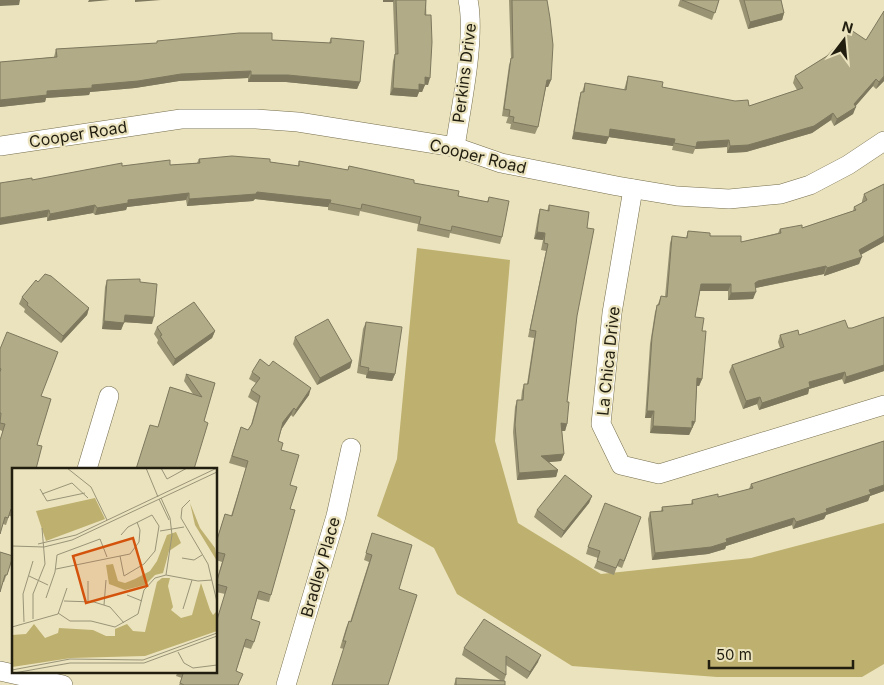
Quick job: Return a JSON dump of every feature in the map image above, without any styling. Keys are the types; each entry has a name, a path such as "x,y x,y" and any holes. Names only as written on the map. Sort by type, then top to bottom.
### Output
{"street":[{"name":"Perkins Drive","path":"455,146 466,74 471,13 468,0"},
{"name":"Cooper Road","path":"0,146 174,120 234,117 298,122 455,146 500,164 677,196 730,199 780,194 810,185 848,166 884,141"},
{"name":"La Chica Drive","path":"633,189 612,312 601,424 621,465 659,474 884,406"},
{"path":"87,468 109,396"},
{"name":"Bradley Place","path":"286,685 336,516 351,448"},
{"path":"12,672 25,673 63,685"}],"shaded area":[{"path":"417,248 510,260 495,441 518,523 601,574 751,558 884,523 884,664 862,677 717,677 572,666 457,594 434,548 377,516 397,459"}],"building":[{"path":"396,0 426,0 425,15 431,15 430,78 425,77 425,85 419,84 419,90 393,88 395,54 398,54"},
{"path":"512,0 547,0 553,45 551,80 547,80 538,127 513,122 514,117 509,116 510,110 504,109 511,58 513,58"},
{"path":"682,0 719,0 715,13"},
{"path":"744,0 781,0 784,13 750,22"},
{"path":"884,11 884,76 879,82 876,79 854,104 856,107 837,119 833,113 814,126 748,145 730,146 729,140 697,142 696,147 674,143 675,139 610,129 609,137 574,132 581,92 584,92 585,83 626,90 628,76 663,82 662,87 735,101 748,100 749,106 803,88 795,76 827,56 851,30 866,40"},
{"path":"239,33 272,33 272,40 331,43 331,38 364,41 360,82 288,75 251,75 251,71 181,74 138,81 92,85 92,88 47,91 47,95 0,100 0,62 57,57 56,49 157,43 157,41"},
{"path":"232,156 270,159 270,162 299,166 299,161 348,170 349,166 414,180 414,183 459,191 458,196 488,202 489,197 509,201 502,237 452,226 451,231 419,224 421,217 362,204 361,209 330,203 331,200 257,192 256,194 189,199 189,193 128,200 128,203 97,208 95,205 50,214 49,210 0,218 0,183 32,178 32,180 122,163 122,166 170,160 170,165 200,163 199,159"},
{"path":"884,184 884,236 859,250 862,257 827,268 826,266 758,281 755,283 756,292 731,293 731,284 701,284 695,317 704,318 702,331 706,331 702,379 697,378 695,422 692,421 692,428 653,426 654,411 647,411 652,337 657,305 659,305 661,296 667,297 672,236 687,238 688,231 710,233 710,236 741,236 741,242 781,233 780,229 802,225 802,228 856,210 854,207 867,200 864,194"},
{"path":"549,205 589,212 587,228 594,229 577,316 567,402 569,402 567,424 561,423 564,454 541,456 558,470 519,473 515,425 517,400 523,400 524,384 528,384 536,331 530,330 548,244 544,243 545,233 537,232 540,209 549,211"},
{"path":"45,274 51,276 89,308 63,336 27,305 28,303 22,297 36,280 38,282"},
{"path":"140,279 140,282 157,284 154,317 125,315 124,323 104,321 107,280"},
{"path":"194,302 215,331 175,359 160,336 162,335 157,327"},
{"path":"884,317 884,365 846,377 845,372 809,382 810,387 762,403 760,397 746,401 732,365 784,347 780,335 798,330 799,335 845,320 848,328 852,328"},
{"path":"328,319 352,361 320,378 295,337"},
{"path":"366,322 402,327 395,374 368,371 369,368 360,366"},
{"path":"7,332 58,352 41,396 51,399 37,445 42,446 36,468 12,468 12,509 8,518 5,517 0,534 0,440 5,424 0,423 0,349"},
{"path":"260,359 269,366 273,361 311,388 296,410 294,408 283,422 278,441 283,443 281,450 299,455 290,485 297,487 290,509 295,510 271,595 259,591 251,619 260,622 254,642 246,639 236,671 243,674 238,685 184,685 180,683 184,672 218,672 218,616 227,587 218,585 218,577 225,554 218,552 218,537 225,514 232,516 248,461 232,456 241,427 248,430 252,424 260,396 251,390 260,378 252,372"},
{"path":"186,374 215,383 204,421 208,423 194,468 136,468 150,425 158,427 170,387 202,397"},
{"path":"884,441 884,485 869,490 871,494 826,509 827,512 796,522 794,518 726,539 727,542 711,547 655,553 650,512 663,511 662,507 693,504 692,500 718,494 718,497 753,488 751,484"},
{"path":"565,475 592,496 564,531 537,510"},
{"path":"605,503 641,517 624,561 620,559 616,568 597,561 600,551 588,547"},
{"path":"372,533 412,545 399,589 417,595 388,685 332,685 346,641 343,641 349,621 351,622 372,555 366,553"},
{"path":"0,552 12,556 12,559 0,592"},
{"path":"484,619 541,655 530,672 506,656 506,675 464,648"},
{"path":"456,678 505,681 505,685 456,685"}]}
